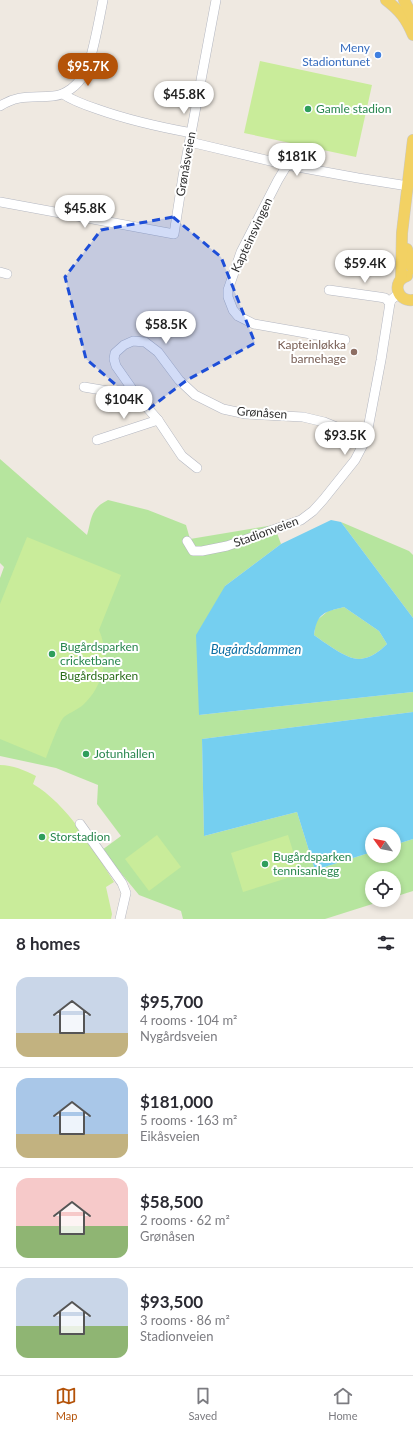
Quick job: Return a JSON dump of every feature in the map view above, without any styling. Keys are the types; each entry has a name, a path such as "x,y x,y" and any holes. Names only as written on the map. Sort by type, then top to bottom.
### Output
{"main road":[{"path":"386,0 402,14 413,35"},
{"path":"404,0 413,18"},
{"path":"413,140 407,245 410,264 413,269"},
{"path":"410,187 402,233 401,278 397,286 413,309"},
{"path":"401,278 408,275 413,276"}],"street":[{"path":"0,106 8,100 19,97 55,96 63,94 76,84 87,69 100,19 103,0"},
{"name":"Grønåsveien","path":"0,202 174,234 216,0"},
{"path":"63,94 71,100 117,116 191,137 203,144 287,165 410,187"},
{"name":"Kapteinsvingen","path":"287,165 242,252 228,290 228,297 233,310 238,316 254,324 345,340"},
{"path":"329,290 380,296 390,302 391,300 406,298"},
{"name":"Stadionveien","path":"187,541 193,551 202,551 221,547 289,525 301,520 313,511 355,460 366,439 390,302"},
{"name":"Grønåsen","path":"197,468 182,456 158,420 137,396 116,366 114,359 115,353 124,345 138,340 153,347 179,380 196,395 223,409 246,414 303,417 324,422 366,439"},
{"path":"84,387 137,396"},
{"path":"97,440 158,420"},
{"path":"80,824 122,883 126,893 120,919"}],"highlighted area":[{"path":"173,217 221,257 255,343 187,380 146,411 86,359 65,277 101,230"}],"green space":[{"name":"Gamle stadion","path":"260,61 372,85 356,157 244,133"},
{"name":"Bugårdsparken","path":"0,459 87,535 93,514 102,503 108,500 148,510 186,525 190,539 274,525 281,544 225,586 199,715 413,692 413,712 202,739 204,836 297,812 315,870 365,854 365,863 401,863 401,843 413,839 413,891 401,895 401,871 365,871 365,906 325,919 183,919 181,911 139,895 102,850 121,836 97,804 98,785 56,768 0,756 0,578 4,567 0,563"},
{"path":"341,522 409,551 413,555 413,618"},
{"name":"Bugårdsparken cricketbane","path":"27,537 121,575 99,630 104,650 103,670 100,680 96,689 83,705 63,718 46,758 0,739 0,604"},
{"path":"344,607 379,631 387,644 372,656 355,659 336,650 314,635 316,621 328,611"},
{"name":"Storstadion","path":"0,765 18,768 36,776 33,784 57,803 79,828 114,882 106,887 112,914 111,919 0,919"},
{"path":"157,835 181,867 149,891 125,859"},
{"name":"Bugårdsparken tennisanlegg","path":"288,835 300,874 243,892 231,853"}],"water":[{"name":"Bugårdsdammen","path":"331,520 341,522 413,618 413,692 199,715 196,635 225,586 281,544","holes":["344,607 379,631 387,644 375,654 360,659 355,659 342,654 314,635 317,622 323,615 331,610"]},
{"path":"413,712 413,839 401,843 401,827 365,827 365,854 315,870 297,812 204,836 202,739"}],"place":[{"name":"Meny Stadiontunet","path":"378,55"},
{"name":"Gamle stadion","path":"308,109"},
{"name":"Kapteinløkka barnehage","path":"354,352"},
{"name":"Bugårdsparken cricketbane","path":"52,654"},
{"name":"Jotunhallen","path":"86,754"},
{"name":"Storstadion","path":"42,837"},
{"name":"Bugårdsparken tennisanlegg","path":"265,864"}]}
